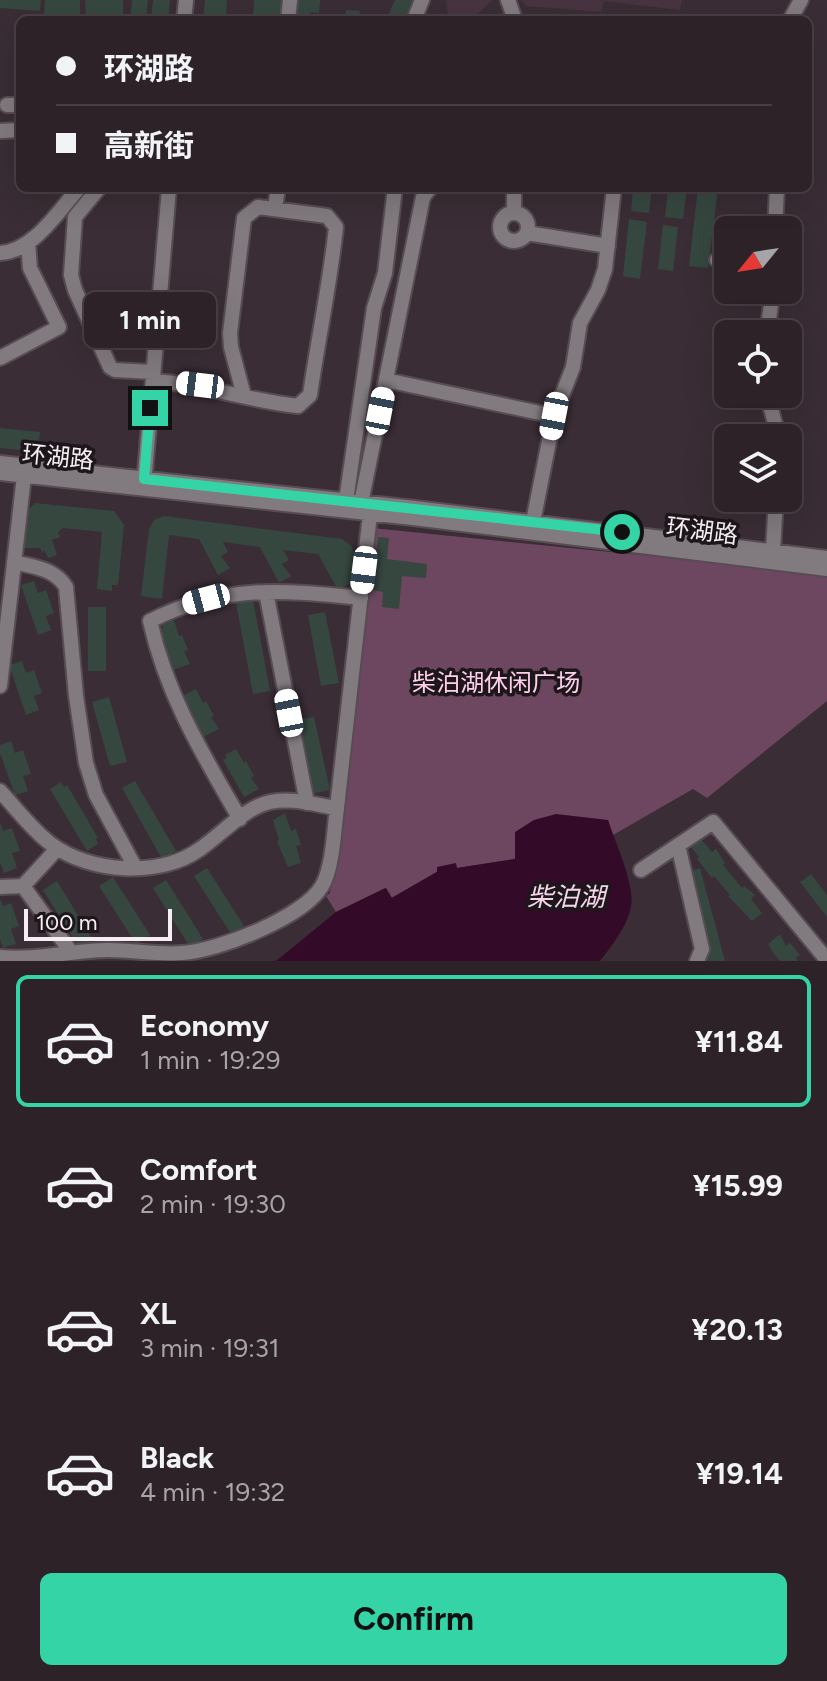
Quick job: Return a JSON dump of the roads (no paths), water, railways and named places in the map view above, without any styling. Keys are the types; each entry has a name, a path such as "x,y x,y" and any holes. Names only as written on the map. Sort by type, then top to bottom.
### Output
{"street":[{"path":"0,253 28,243 75,192"},
{"path":"95,192 77,212 73,223 73,284 110,367 200,385 260,402 298,406 310,395 321,319 329,293 336,227 333,221 316,213 258,207 244,218 230,333 244,396"},
{"path":"144,484 169,192"},
{"path":"275,208 277,192"},
{"path":"0,957 20,959 109,950 183,953 248,936 299,907 322,886 337,808 361,598 359,508 374,308 385,273 395,192"},
{"path":"359,508 423,197 427,192"},
{"path":"514,192 514,213"},
{"path":"533,522 554,416 573,367 580,323 602,280 614,192"},
{"path":"776,216 777,192"},
{"path":"527,233 525,217 514,213 502,221 501,229 510,240 517,240 527,233 608,246"},
{"path":"0,358 59,327 30,268 28,243"},
{"path":"386,380 554,416"},
{"name":"环湖路","path":"0,463 144,484 359,508 827,569"},
{"name":"环湖路","path":"0,473 144,484"},
{"path":"0,686 24,476"},
{"name":"环湖路","path":"359,508 533,522 827,558"},
{"path":"773,551 775,512"},
{"path":"14,562 50,571 66,587 86,763 96,795 135,867"},
{"path":"240,819 175,701 158,657 150,621 174,609 237,592 361,598"},
{"path":"266,592 307,803"},
{"path":"0,791 57,849 89,862 153,869 182,860 252,809 271,802 284,800 337,808"},
{"path":"641,870 713,822 827,960"},
{"path":"678,845 702,949 697,961"},
{"path":"0,887 23,886 57,849"},
{"path":"23,886 71,952"}],"water":[{"name":"柴泊湖","path":"556,814 608,820 627,875 631,906 627,920 600,961 276,961 336,912 386,888 392,898 437,872 437,867 456,863 457,868 515,859 515,832 534,820"}],"park label":[{"name":"柴泊湖休闲广场","path":"496,683"}]}
